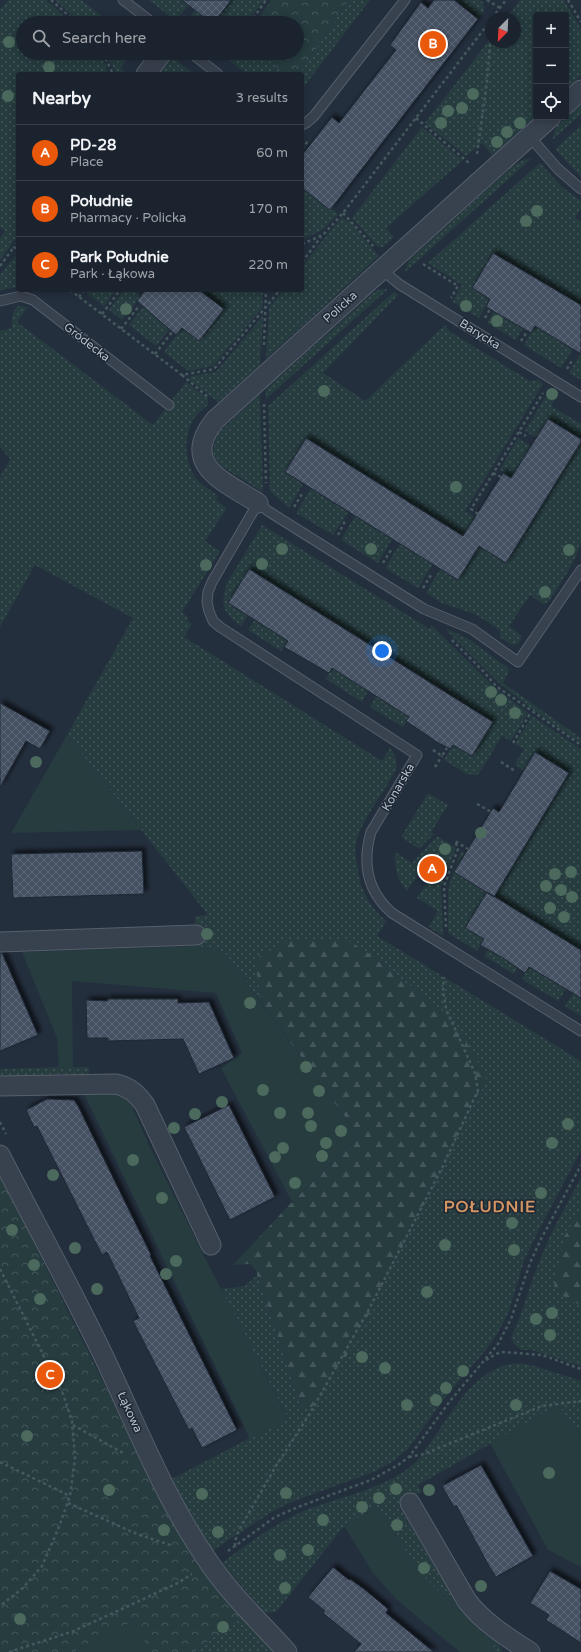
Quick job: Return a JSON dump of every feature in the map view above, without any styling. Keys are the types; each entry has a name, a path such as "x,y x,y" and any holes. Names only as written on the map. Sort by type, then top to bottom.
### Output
{"street":[{"path":"148,72 157,60"},
{"path":"569,101 581,90"},
{"name":"Policka","path":"263,507 212,474 206,466 201,448 203,438 215,420 381,269 480,172 530,137 548,120"},
{"path":"0,942 196,935"},
{"path":"0,1086 116,1084 131,1089 145,1105 211,1245"},
{"name":"Łąkowa","path":"0,1155 92,1333 188,1530 209,1563 229,1588 287,1652"},
{"path":"410,1502 467,1601 478,1615 523,1650"}],"lane":[{"path":"123,0 143,16"},
{"path":"304,124 314,116 405,0"},
{"path":"200,60 215,72"},
{"path":"530,137 558,169 581,189"},
{"name":"Barycka","path":"381,269 399,284 581,397"},
{"name":"Gródecka","path":"0,301 21,296 33,300 169,405"},
{"path":"263,507 424,610 472,629 518,662 581,570"},
{"name":"Konarska","path":"263,507 212,582 207,602 209,611 213,621 220,628 417,755 371,832 367,855 368,870 373,892 382,905 392,913 581,1031"}],"path":[{"path":"51,0 69,16"},
{"path":"255,16 266,0"},
{"path":"487,0 500,8"},
{"path":"497,12 506,0"},
{"path":"568,0 581,22"},
{"path":"304,259 343,213 485,26"},
{"path":"480,172 490,48"},
{"path":"106,60 112,72"},
{"path":"416,118 480,172"},
{"path":"343,213 374,247"},
{"path":"304,243 323,235"},
{"path":"0,266 16,244"},
{"path":"73,292 182,375 214,369 278,292"},
{"path":"79,297 83,292"},
{"path":"102,314 118,292"},
{"path":"263,507 275,498 266,492 263,377 266,292"},
{"path":"121,329 139,306"},
{"path":"155,354 172,332"},
{"path":"518,345 527,332"},
{"path":"564,373 573,359"},
{"path":"478,514 471,509 552,379"},
{"path":"518,432 526,436"},
{"path":"493,473 501,478"},
{"path":"291,512 302,494"},
{"path":"335,540 346,522"},
{"path":"380,567 391,550"},
{"path":"420,593 431,575"},
{"path":"451,640 484,672 496,686 531,712 581,745"},
{"path":"513,742 531,712"},
{"path":"430,748 442,756"},
{"path":"435,767 447,748"},
{"path":"501,762 515,771"},
{"path":"477,804 490,812"},
{"path":"444,886 458,849 455,841 468,849"},
{"path":"235,1546 235,1541 239,1530 276,1466 309,1415 368,1311 443,1166 478,1090 475,1073 446,1008 443,990 444,977"},
{"path":"9,1652 74,1631 178,1583 235,1546 275,1517 298,1506 372,1480 409,1457 450,1401 498,1344 514,1312 530,1263 541,1238 581,1164"},
{"path":"0,1269 63,1394 72,1425 75,1458 68,1503 42,1566 23,1588 0,1606"},
{"path":"485,1361 500,1352 518,1353 542,1355 581,1369"},
{"path":"409,1457 424,1454 542,1406 581,1401"},
{"path":"72,1425 125,1454"},
{"path":"0,1462 70,1496"},
{"path":"68,1503 137,1534 178,1548"}],"green space":[{"path":"8,0 46,0 64,16 16,16 16,60 103,60 108,72 16,72 16,239 0,260 0,238 5,231 0,227 0,10"},
{"path":"55,0 81,0 102,16 73,16"},
{"path":"149,0 181,0 188,5 180,16 170,16"},
{"path":"231,0 264,0 251,16 219,16"},
{"path":"271,0 349,0 300,72 283,72 268,60 304,60 304,16 260,16"},
{"path":"349,0 370,0 304,86 304,72 300,72"},
{"path":"454,0 479,0 483,2 484,12 478,19"},
{"path":"520,0 564,0 581,29 581,76 569,86 569,12 533,12 533,119 492,155 482,143 466,156 425,123 485,46 485,48 521,48 521,12 511,12"},
{"path":"195,10 202,16 190,16"},
{"path":"109,60 126,60 120,68 125,72 115,72"},
{"path":"168,60 176,60 191,72 159,72"},
{"path":"229,60 268,60 283,72 244,72"},
{"path":"581,105 581,114 552,140 556,127 564,120 569,120 569,116"},
{"path":"581,126 581,177 555,149"},
{"path":"422,127 463,160 386,228 394,237 383,247 378,247 352,218"},
{"path":"525,159 531,159 405,272 409,260 513,166"},
{"path":"540,163 562,187 581,201 581,209 575,218 581,221 581,305 493,253 472,288 490,299 479,318 453,302 462,285 428,263"},
{"path":"304,190 330,210 331,208 338,214 324,229 304,239"},
{"path":"342,217 348,222 349,221 379,256 266,359 269,308 281,292 304,292 304,264"},
{"path":"16,256 16,287 0,290 0,275"},
{"path":"388,289 266,399 266,389 373,293 378,290"},
{"path":"88,292 114,292 104,306"},
{"path":"122,292 136,292 141,296 122,320 109,310"},
{"path":"202,292 263,292 262,308 213,366 188,371 164,352 182,328 199,341 224,309"},
{"path":"394,292 398,295 323,373 365,401 445,325 449,331 530,381 538,380 543,384 465,511 475,517 472,542 306,438 285,472 303,484 289,508 270,491 268,406"},
{"path":"148,301 175,322 156,346 129,325"},
{"path":"498,304 527,321 516,340 487,323"},
{"path":"18,306 27,308 17,322 153,425 186,382 208,399 208,405 198,413 193,420 187,437 187,454 192,471 198,481 218,496 216,500 227,508 205,541 220,551 182,612 188,618 187,621 192,624 184,637 382,761 390,748 396,759 396,770 362,826 355,847 361,886 371,905 386,921 377,936 581,1061 581,1150 524,1261 508,1314 497,1334 485,1351 447,1395 408,1449 392,1462 376,1471 289,1503 270,1513 212,1551 199,1531 172,1479 288,1418 221,1289 245,1286 257,1275 302,1407 400,1251 435,1182 462,1123 482,1089 448,1016 374,957 256,959 261,1002 224,952 196,946 195,916 208,915 67,735 133,618 35,565 0,627 0,477 10,459 0,447 0,331 12,328 13,313"},
{"path":"263,316 260,365 218,402 188,379 191,376 216,372"},
{"path":"535,326 573,349 561,368 524,345"},
{"path":"581,354 581,380 569,373"},
{"path":"551,388 559,392 551,406 581,424 581,439 549,419 537,438 525,431"},
{"path":"260,394 263,492 221,466 214,457 213,450 217,434"},
{"path":"518,438 531,446 511,478 500,470"},
{"path":"581,442 581,542 571,566 548,602 543,604 530,595 509,626 522,636 518,644 512,645 500,637 500,630 475,614 442,603 426,593 440,569 458,580 479,546 506,563"},
{"path":"311,488 348,512 333,535 296,513"},
{"path":"355,516 392,539 378,563 341,540"},
{"path":"262,525 430,629 431,625 495,688 528,713 511,741 502,736 477,775 467,774 444,760 453,745 249,570 228,603 248,615 241,626 230,617 224,608 223,602 227,583"},
{"path":"400,544 433,564 418,588 385,568"},
{"path":"255,620 288,641 281,651 248,630"},
{"path":"446,628 470,640 508,668 509,672 503,683 581,738 581,743 532,709 500,684 448,632"},
{"path":"332,668 368,691 362,702 326,679"},
{"path":"376,696 409,717 403,727 370,707"},
{"path":"532,716 581,749 581,950 494,897 569,773 535,752 524,771 515,764 524,749 515,744"},
{"path":"67,735 141,830 11,833"},
{"path":"428,793 448,805 431,832 434,834 419,849 401,837"},
{"path":"437,836 456,848 441,887 443,936 429,927 438,911 417,898 430,878 434,882 445,867 430,857 407,891 399,878 395,863 395,852 412,863"},
{"path":"461,851 472,856 460,876 487,892 465,927 484,939 477,951 448,933 448,888"},
{"path":"339,939 351,942 374,957 449,1016 470,1048 486,1077 350,1351 325,1390 311,1408 302,1407 257,1275 257,1271 250,1264 233,1265 292,1202 359,1136 261,1002 255,959 287,941"},
{"path":"492,944 521,962 514,974 484,956"},
{"path":"196,946 224,952 359,1136 292,1202 221,1068 242,1053 216,993 72,981 73,1068 59,1067 57,1038 22,952"},
{"path":"529,967 566,989 558,1001 522,979"},
{"path":"573,993 581,998 581,1016 565,1006"},
{"path":"89,1067 89,1075 56,1074 0,1078 0,1069"},
{"path":"84,1094 120,1094 128,1097 149,1145 201,1250 288,1419 250,1439"},
{"path":"0,1175 144,1464 242,1615 194,1652 0,1652"},
{"path":"581,1178 581,1366 532,1350 521,1350 514,1344 511,1338 543,1252 556,1223"},
{"path":"581,1208 581,1305 566,1299 554,1286 564,1237"},
{"path":"515,1363 531,1365 581,1381 581,1437 558,1405 418,1485 422,1492 398,1505 455,1601 468,1616 493,1636 502,1652 492,1652 494,1643 418,1571 378,1507 344,1526 276,1612 265,1613 222,1563 261,1535 293,1516 319,1505 379,1485 407,1469 421,1457 461,1399 478,1381 500,1367"},
{"path":"558,1405 581,1437 581,1567 548,1550 490,1443"},
{"path":"378,1507 418,1571 494,1643 492,1652 460,1652 396,1599 373,1573 344,1526"},
{"path":"242,1615 274,1652 194,1652"},
{"path":"134,1621 150,1652 73,1652"}],"building":[{"path":"182,0 231,0 219,16 202,16"},
{"path":"434,0 454,0 478,19 330,210 304,190 304,152 332,117 339,123 396,50 390,45 421,2 428,8"},
{"path":"493,253 581,305 581,354 535,326 531,333 486,307 490,299 472,288"},
{"path":"144,292 202,292 224,309 199,341 182,328 176,335 137,301"},
{"path":"548,419 581,439 581,442 506,563 479,546 458,580 285,472 306,438 463,536 503,473 511,478"},
{"path":"249,569 493,722 472,756 453,745 450,749 437,742 406,721 409,717 332,668 329,673 284,647 288,641 228,603"},
{"path":"0,703 50,731 40,749 26,741 0,787"},
{"path":"535,752 569,773 494,897 454,872 493,808 499,812"},
{"path":"142,851 144,894 13,898 11,854"},
{"path":"487,892 581,950 581,998 529,967 525,973 480,945 484,939 465,928"},
{"path":"0,953 2,953 38,1035 0,1051"},
{"path":"108,999 178,999 178,1003 209,1002 234,1058 199,1074 183,1039 108,1041 108,1038 87,1038 86,1000 107,1001"},
{"path":"47,1099 74,1100 78,1106 151,1255 150,1256 237,1430 202,1448 192,1428 189,1430 133,1321 139,1318 107,1252 102,1255 37,1126 34,1127 26,1110"},
{"path":"229,1105 275,1197 230,1220 184,1127"},
{"path":"481,1465 533,1556 496,1577 456,1505 454,1507 442,1486"},
{"path":"333,1567 349,1580 350,1579 364,1589 388,1609 386,1613 434,1652 354,1652 361,1644 323,1613 325,1611 308,1597"},
{"path":"550,1571 581,1589 581,1643 546,1620 549,1615 530,1603"}],"place":[{"name":"Południe","path":"433,44"},
{"name":"PD-28","path":"432,869"},
{"name":"Park Południe","path":"50,1375"}],"district":[{"name":"POŁUDNIE","path":"490,1206"}]}
